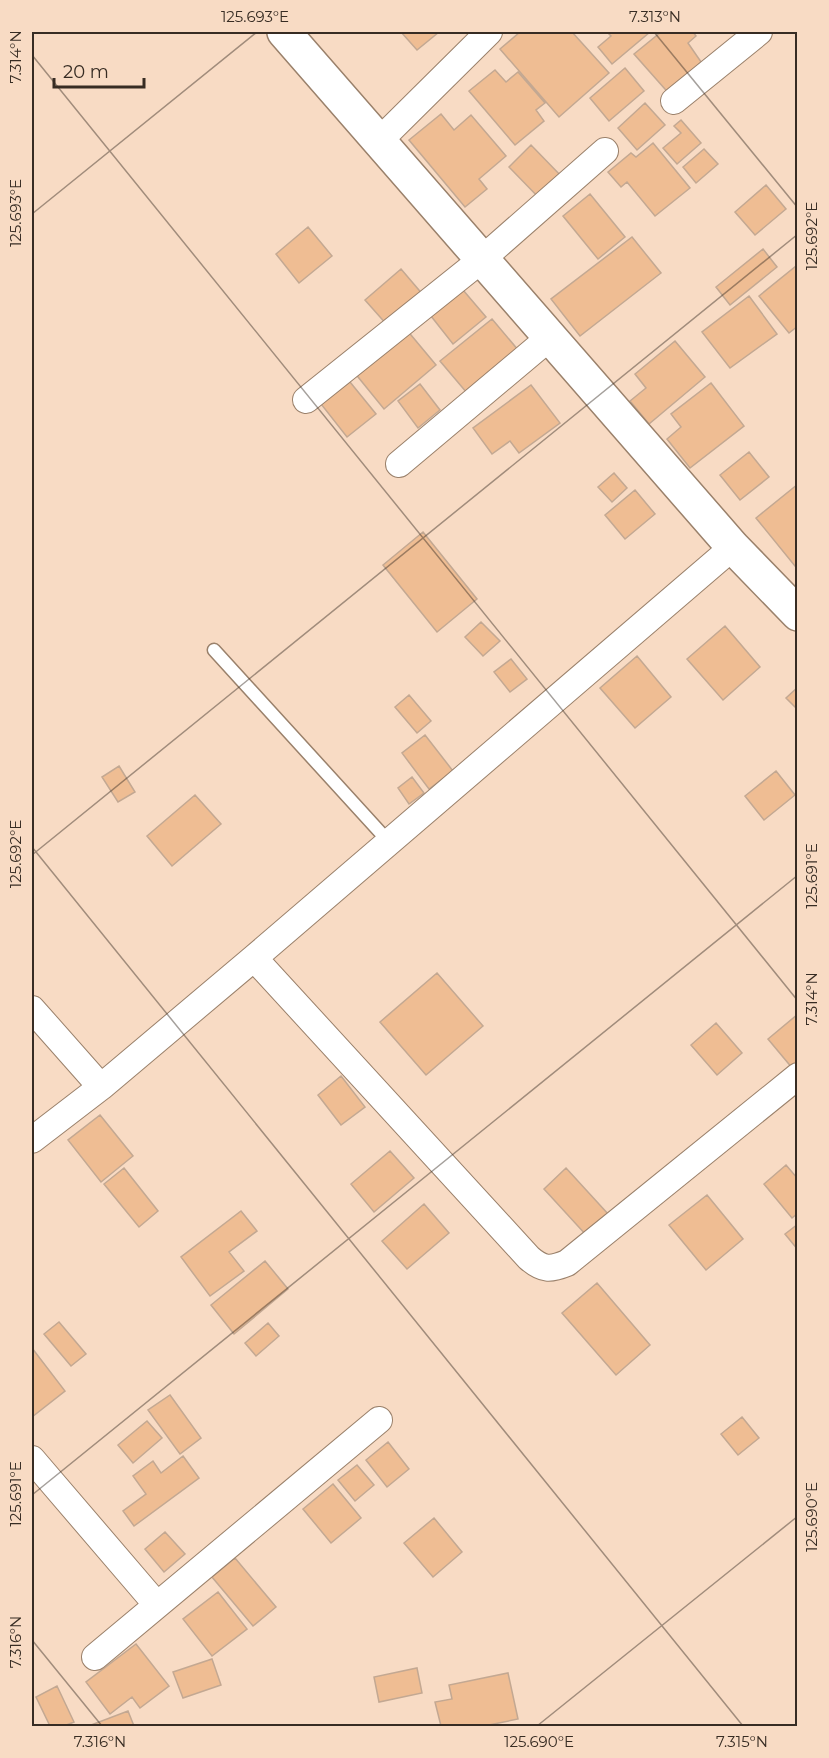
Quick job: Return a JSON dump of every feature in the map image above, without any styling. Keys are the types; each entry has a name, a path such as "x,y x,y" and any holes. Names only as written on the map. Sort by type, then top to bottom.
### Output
{"street":[{"path":"284,32 733,547 798,614"},
{"path":"379,141 489,32"},
{"path":"675,101 759,32"},
{"path":"306,400 482,260 605,151"},
{"path":"399,464 549,338"},
{"path":"32,1140 101,1087 254,958 733,547"},
{"path":"254,958 528,1258 539,1267 551,1270 567,1263 798,1076"},
{"path":"32,1009 101,1087"},
{"path":"95,1657 379,1420"},
{"path":"32,1459 157,1605"}],"lane":[{"path":"214,650 389,842"}],"building":[{"path":"401,32 439,32 417,50"},
{"path":"520,32 572,32 609,73 559,117 500,49"},
{"path":"607,32 650,32 612,64 598,47 611,36"},
{"path":"661,32 693,32 696,36 688,43 706,69 672,97 634,54"},
{"path":"625,68 644,91 609,121 590,98"},
{"path":"495,70 506,82 518,72 545,103 536,110 544,121 515,145 469,91"},
{"path":"645,103 665,125 637,150 618,128"},
{"path":"441,114 454,130 471,115 506,156 479,179 487,189 465,207 409,140"},
{"path":"681,120 701,143 677,164 663,148 681,133 674,126"},
{"path":"653,143 690,188 655,216 627,182 621,187 608,172 631,153 636,157"},
{"path":"531,145 564,179 542,201 509,167"},
{"path":"704,149 718,164 696,183 683,167"},
{"path":"766,185 786,209 755,235 735,212"},
{"path":"590,194 625,237 598,259 563,216"},
{"path":"308,227 332,256 299,283 276,254"},
{"path":"632,237 661,273 580,336 551,299"},
{"path":"763,249 777,267 730,305 716,287"},
{"path":"796,266 798,326 789,333 759,296"},
{"path":"401,269 424,296 388,326 365,300"},
{"path":"463,290 486,317 453,344 431,316"},
{"path":"749,296 777,334 730,368 702,332"},
{"path":"492,319 519,351 467,393 440,361"},
{"path":"406,329 436,365 384,409 354,372"},
{"path":"675,341 705,377 649,424 630,401 646,388 635,374"},
{"path":"350,382 376,414 347,437 321,404"},
{"path":"711,383 744,426 690,468 667,439 681,427 671,414"},
{"path":"420,384 440,410 418,428 398,401"},
{"path":"531,385 560,423 519,453 510,441 492,454 473,428"},
{"path":"749,452 769,477 740,500 720,475"},
{"path":"614,473 627,488 612,502 598,487"},
{"path":"798,484 798,564 795,566 756,518"},
{"path":"635,490 655,514 625,539 605,515"},
{"path":"423,532 477,599 437,632 383,565"},
{"path":"481,622 500,641 483,656 465,637"},
{"path":"725,626 760,667 723,700 687,659"},
{"path":"637,656 671,697 635,728 600,688"},
{"path":"511,659 527,679 510,692 494,672"},
{"path":"798,687 798,710 786,698"},
{"path":"409,695 431,721 417,733 395,707"},
{"path":"425,735 453,771 429,789 402,753"},
{"path":"119,766 135,792 118,802 102,777"},
{"path":"776,771 795,795 764,820 745,796"},
{"path":"412,777 424,793 409,804 398,788"},
{"path":"195,795 221,824 172,866 147,836"},
{"path":"437,973 483,1026 426,1075 380,1022"},
{"path":"798,1014 798,1066 793,1069 768,1039"},
{"path":"716,1023 742,1053 717,1075 691,1045"},
{"path":"341,1076 365,1107 341,1125 318,1095"},
{"path":"100,1115 133,1156 101,1182 68,1140"},
{"path":"390,1151 414,1178 374,1212 351,1184"},
{"path":"786,1165 798,1179 798,1213 792,1218 764,1184"},
{"path":"124,1168 158,1211 139,1227 104,1184"},
{"path":"566,1168 609,1215 587,1236 544,1189"},
{"path":"707,1195 743,1239 706,1270 669,1225"},
{"path":"424,1204 449,1233 407,1269 382,1241"},
{"path":"241,1211 257,1231 229,1252 244,1271 210,1296 181,1257"},
{"path":"798,1224 798,1250 785,1234"},
{"path":"265,1261 288,1289 234,1334 211,1305"},
{"path":"597,1283 650,1345 616,1375 562,1313"},
{"path":"59,1322 86,1354 71,1366 44,1334"},
{"path":"268,1323 279,1336 256,1356 245,1343"},
{"path":"32,1348 65,1391 32,1417"},
{"path":"170,1395 201,1438 180,1454 148,1410"},
{"path":"742,1417 759,1438 738,1455 721,1434"},
{"path":"147,1421 162,1438 133,1463 118,1445"},
{"path":"388,1442 409,1469 387,1487 366,1460"},
{"path":"183,1456 199,1478 134,1526 123,1511 146,1494 133,1476 153,1461 161,1473"},
{"path":"357,1465 374,1485 355,1501 338,1480"},
{"path":"333,1484 361,1518 331,1543 303,1509"},
{"path":"434,1518 462,1552 433,1577 404,1543"},
{"path":"165,1532 185,1554 164,1572 145,1549"},
{"path":"235,1558 276,1607 253,1626 212,1577"},
{"path":"218,1592 247,1629 212,1656 183,1619"},
{"path":"136,1644 169,1686 140,1708 132,1697 110,1714 86,1682"},
{"path":"212,1659 221,1685 183,1698 173,1672"},
{"path":"417,1668 422,1693 379,1702 374,1677"},
{"path":"508,1673 518,1719 484,1726 441,1726 435,1702 452,1699 449,1685"},
{"path":"57,1686 74,1722 64,1726 50,1726 36,1697"},
{"path":"128,1711 134,1726 91,1725"}]}
